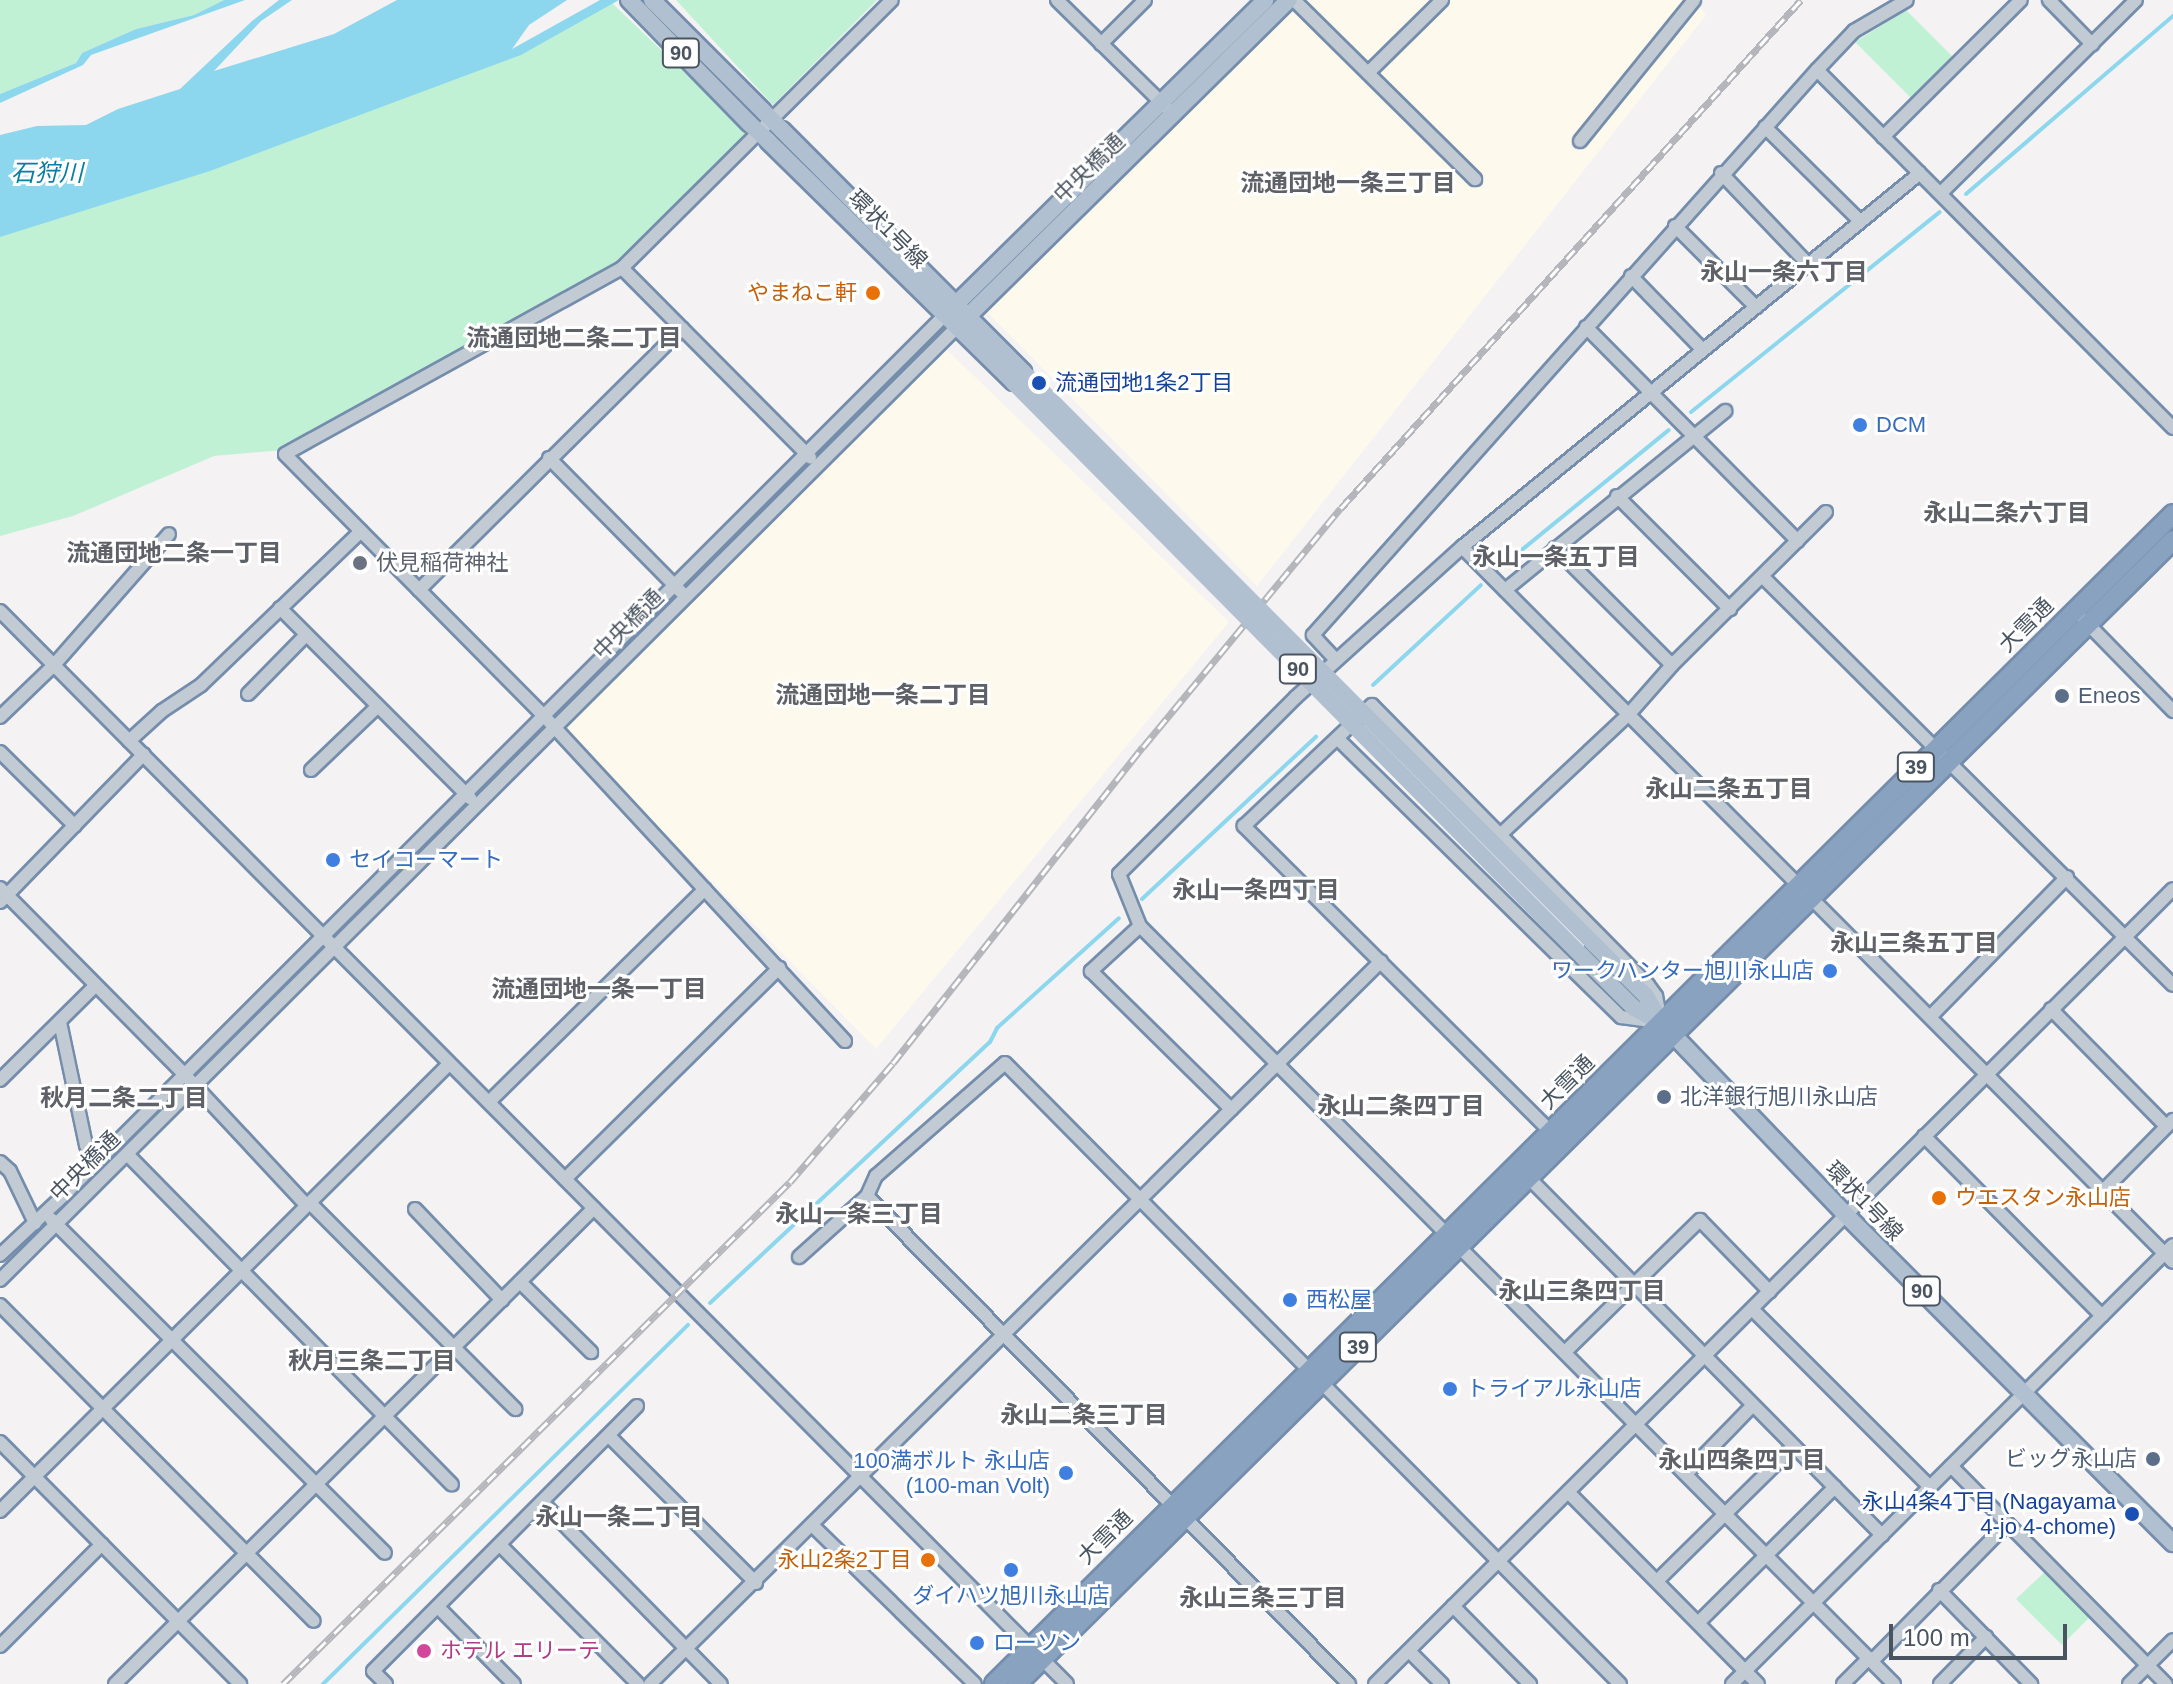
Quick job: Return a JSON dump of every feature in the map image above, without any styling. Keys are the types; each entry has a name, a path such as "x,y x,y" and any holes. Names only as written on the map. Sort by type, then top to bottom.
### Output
{"highway":[{"name":"大雪通","path":"994,1684 1037,1653 1179,1509 1524,1173 1803,890 2081,617 2173,514"},
{"name":"大雪通","path":"2081,617 2173,540"},
{"name":"大雪通","path":"1017,1684 1037,1653"}],"main road":[{"name":"90","path":"629,0 740,101"},
{"name":"90","path":"652,0 740,101"},
{"name":"中央橋通","path":"1168,109 1265,0"},
{"name":"中央橋通","path":"956,315 1168,109 1292,0"},
{"name":"環状1号線","path":"740,101 763,111 782,130 956,315 1588,950 1634,1008 1668,1029 1847,1216 2173,1543"},
{"name":"環状1号線","path":"740,101 750,124 956,315"}],"street":[{"path":"845,1041 544,716 285,454 622,268 892,0"},
{"path":"1057,0 1168,109"},
{"path":"1101,44 1145,0"},
{"path":"1292,0 1475,179"},
{"path":"1368,73 1442,0"},
{"path":"1580,141 1694,0"},
{"path":"1336,660 1313,635 1721,173 1817,70 1854,31 1907,0"},
{"path":"1883,137 2021,0"},
{"path":"2049,0 2092,44"},
{"path":"1941,193 2136,0"},
{"path":"1817,70 2173,428"},
{"path":"1765,127 1860,221"},
{"path":"1721,173 1808,264"},
{"path":"1894,1684 1140,926 1119,874 1336,660 1462,547 1920,173"},
{"path":"1675,226 1756,307"},
{"path":"622,268 818,465"},
{"path":"1631,276 1702,349"},
{"name":"中央橋通","path":"0,1255 806,454 956,315"},
{"name":"中央橋通","path":"0,1280 818,465 956,315"},
{"path":"1586,327 1798,541"},
{"path":"419,590 682,329"},
{"path":"1505,590 1725,411"},
{"path":"549,458 686,597"},
{"path":"1617,496 1730,609"},
{"path":"1500,835 1629,714 1672,665 1826,512"},
{"path":"129,741 162,711 201,685 361,531"},
{"path":"0,717 54,665 169,534"},
{"path":"1462,547 2103,1191 2170,1253 2102,1316 1732,1684"},
{"path":"1555,548 1672,665"},
{"path":"1763,577 2173,985"},
{"path":"280,608 479,805"},
{"path":"0,611 1067,1684"},
{"path":"2081,617 2173,711"},
{"path":"248,694 306,635"},
{"path":"1558,1139 1244,826 1372,705 1648,985 1656,996 1668,1029"},
{"path":"311,770 377,707"},
{"path":"1338,739 1621,1017 1668,1029"},
{"path":"0,752 75,826"},
{"path":"144,754 75,826 2,895 515,1409"},
{"path":"1930,1017 2067,877"},
{"path":"489,1102 705,889"},
{"path":"1375,1684 2173,889"},
{"path":"1140,926 1091,971 1231,1109"},
{"path":"650,1684 756,1583 1381,961"},
{"path":"565,1179 779,968"},
{"path":"0,1080 95,986"},
{"path":"2051,1009 2170,1123 2103,1191"},
{"path":"60,1022 86,1145 95,1163"},
{"path":"799,1257 867,1196 876,1176 1005,1063 1620,1684"},
{"path":"0,1511 449,1064"},
{"path":"1924,1136 2102,1316"},
{"path":"128,1155 452,1485"},
{"path":"0,1162 10,1171 40,1218 57,1224 385,1553"},
{"path":"1524,1173 1882,1535"},
{"path":"867,1196 1006,1333 1349,1684"},
{"path":"115,1684 594,1208"},
{"path":"415,1209 502,1300"},
{"path":"1565,1352 1700,1220 1770,1292"},
{"path":"520,1282 591,1352"},
{"path":"0,1305 314,1621"},
{"path":"1753,1310 1930,1487"},
{"path":"1686,1474 1753,1405"},
{"path":"386,1684 373,1671 637,1406"},
{"path":"609,1436 756,1583"},
{"path":"0,1442 240,1684"},
{"path":"1657,1581 1794,1446"},
{"path":"1951,1466 2166,1684"},
{"path":"1698,1623 1835,1487"},
{"path":"1568,1492 1758,1684"},
{"path":"542,1502 721,1684"},
{"path":"1843,1684 2007,1524"},
{"path":"813,1526 975,1684"},
{"path":"0,1646 102,1544"},
{"path":"500,1545 638,1684"},
{"path":"1939,1590 2031,1684"},
{"path":"1453,1606 1530,1684"},
{"path":"438,1607 514,1684"},
{"path":"1940,1684 1986,1637"},
{"path":"2129,1684 2173,1640"},
{"path":"1409,1651 1442,1684"}],"shaded area":[{"path":"1299,0 1694,0 1706,15 1257,586 986,311"},
{"path":"947,350 1229,622 876,1049 564,731"}],"green space":[{"path":"0,0 224,0 194,15 136,29 82,53 76,63 0,94"},
{"path":"676,0 877,0 773,105"},
{"path":"612,3 747,132 617,267 283,450 214,456 73,516 0,536 0,236 544,42"},
{"path":"1906,10 1954,58 1912,99 1855,42"},
{"path":"2050,1567 2095,1612 2062,1645 2016,1599"}],"water":[{"name":"石狩川","path":"224,0 245,0 91,55 83,65 0,103 0,94 76,63 82,53 136,29 194,15"},
{"name":"石狩川","path":"279,0 292,0 261,21 214,71 334,34 397,0 567,0 529,25 512,49 600,0 619,0 521,55 210,171 0,237 0,135 37,126 86,125 118,109 180,89 252,21"}],"waterway":[{"path":"1966,194 2173,16"},
{"path":"1691,412 1940,212"},
{"path":"1502,566 1669,430"},
{"path":"1373,685 1481,585"},
{"path":"1142,899 1316,737"},
{"path":"710,1303 990,1042 997,1028 1119,918"},
{"path":"323,1684 688,1325"}],"railway":[{"path":"283,1684 790,1182 893,1063 1143,747 1341,508 1801,0"}],"place":[{"name":"やまねこ軒","path":"873,293"},
{"name":"流通団地1条2丁目","path":"1039,383"},
{"name":"DCM","path":"1860,425"},
{"name":"伏見稲荷神社","path":"360,563"},
{"name":"Eneos","path":"2062,696"},
{"name":"セイコーマート","path":"333,860"},
{"name":"ワークハンター旭川永山店","path":"1830,971"},
{"name":"北洋銀行旭川永山店","path":"1664,1097"},
{"name":"ウエスタン永山店","path":"1939,1198"},
{"name":"西松屋","path":"1290,1300"},
{"name":"トライアル永山店","path":"1450,1389"},
{"name":"ビッグ永山店","path":"2153,1459"},
{"name":"100満ボルト 永山店 (100-man Volt)","path":"1066,1473"},
{"name":"永山4条4丁目 (Nagayama 4-jo 4-chome)","path":"2132,1514"},
{"name":"永山2条2丁目","path":"928,1560"},
{"name":"ダイハツ旭川永山店","path":"1011,1570"},
{"name":"ローソン","path":"977,1643"},
{"name":"ホテル エリーテ","path":"424,1651"}],"district":[{"name":"流通団地一条三丁目","path":"1348,183"},
{"name":"永山一条六丁目","path":"1784,272"},
{"name":"流通団地二条二丁目","path":"574,338"},
{"name":"永山二条六丁目","path":"2007,513"},
{"name":"流通団地二条一丁目","path":"174,553"},
{"name":"永山一条五丁目","path":"1556,557"},
{"name":"流通団地一条二丁目","path":"883,695"},
{"name":"永山二条五丁目","path":"1729,789"},
{"name":"永山一条四丁目","path":"1256,890"},
{"name":"永山三条五丁目","path":"1914,943"},
{"name":"流通団地一条一丁目","path":"599,989"},
{"name":"秋月二条二丁目","path":"124,1098"},
{"name":"永山二条四丁目","path":"1401,1106"},
{"name":"永山一条三丁目","path":"859,1214"},
{"name":"永山三条四丁目","path":"1582,1291"},
{"name":"秋月三条二丁目","path":"372,1361"},
{"name":"永山二条三丁目","path":"1084,1415"},
{"name":"永山四条四丁目","path":"1742,1460"},
{"name":"永山一条二丁目","path":"619,1517"},
{"name":"永山三条三丁目","path":"1263,1598"}]}
